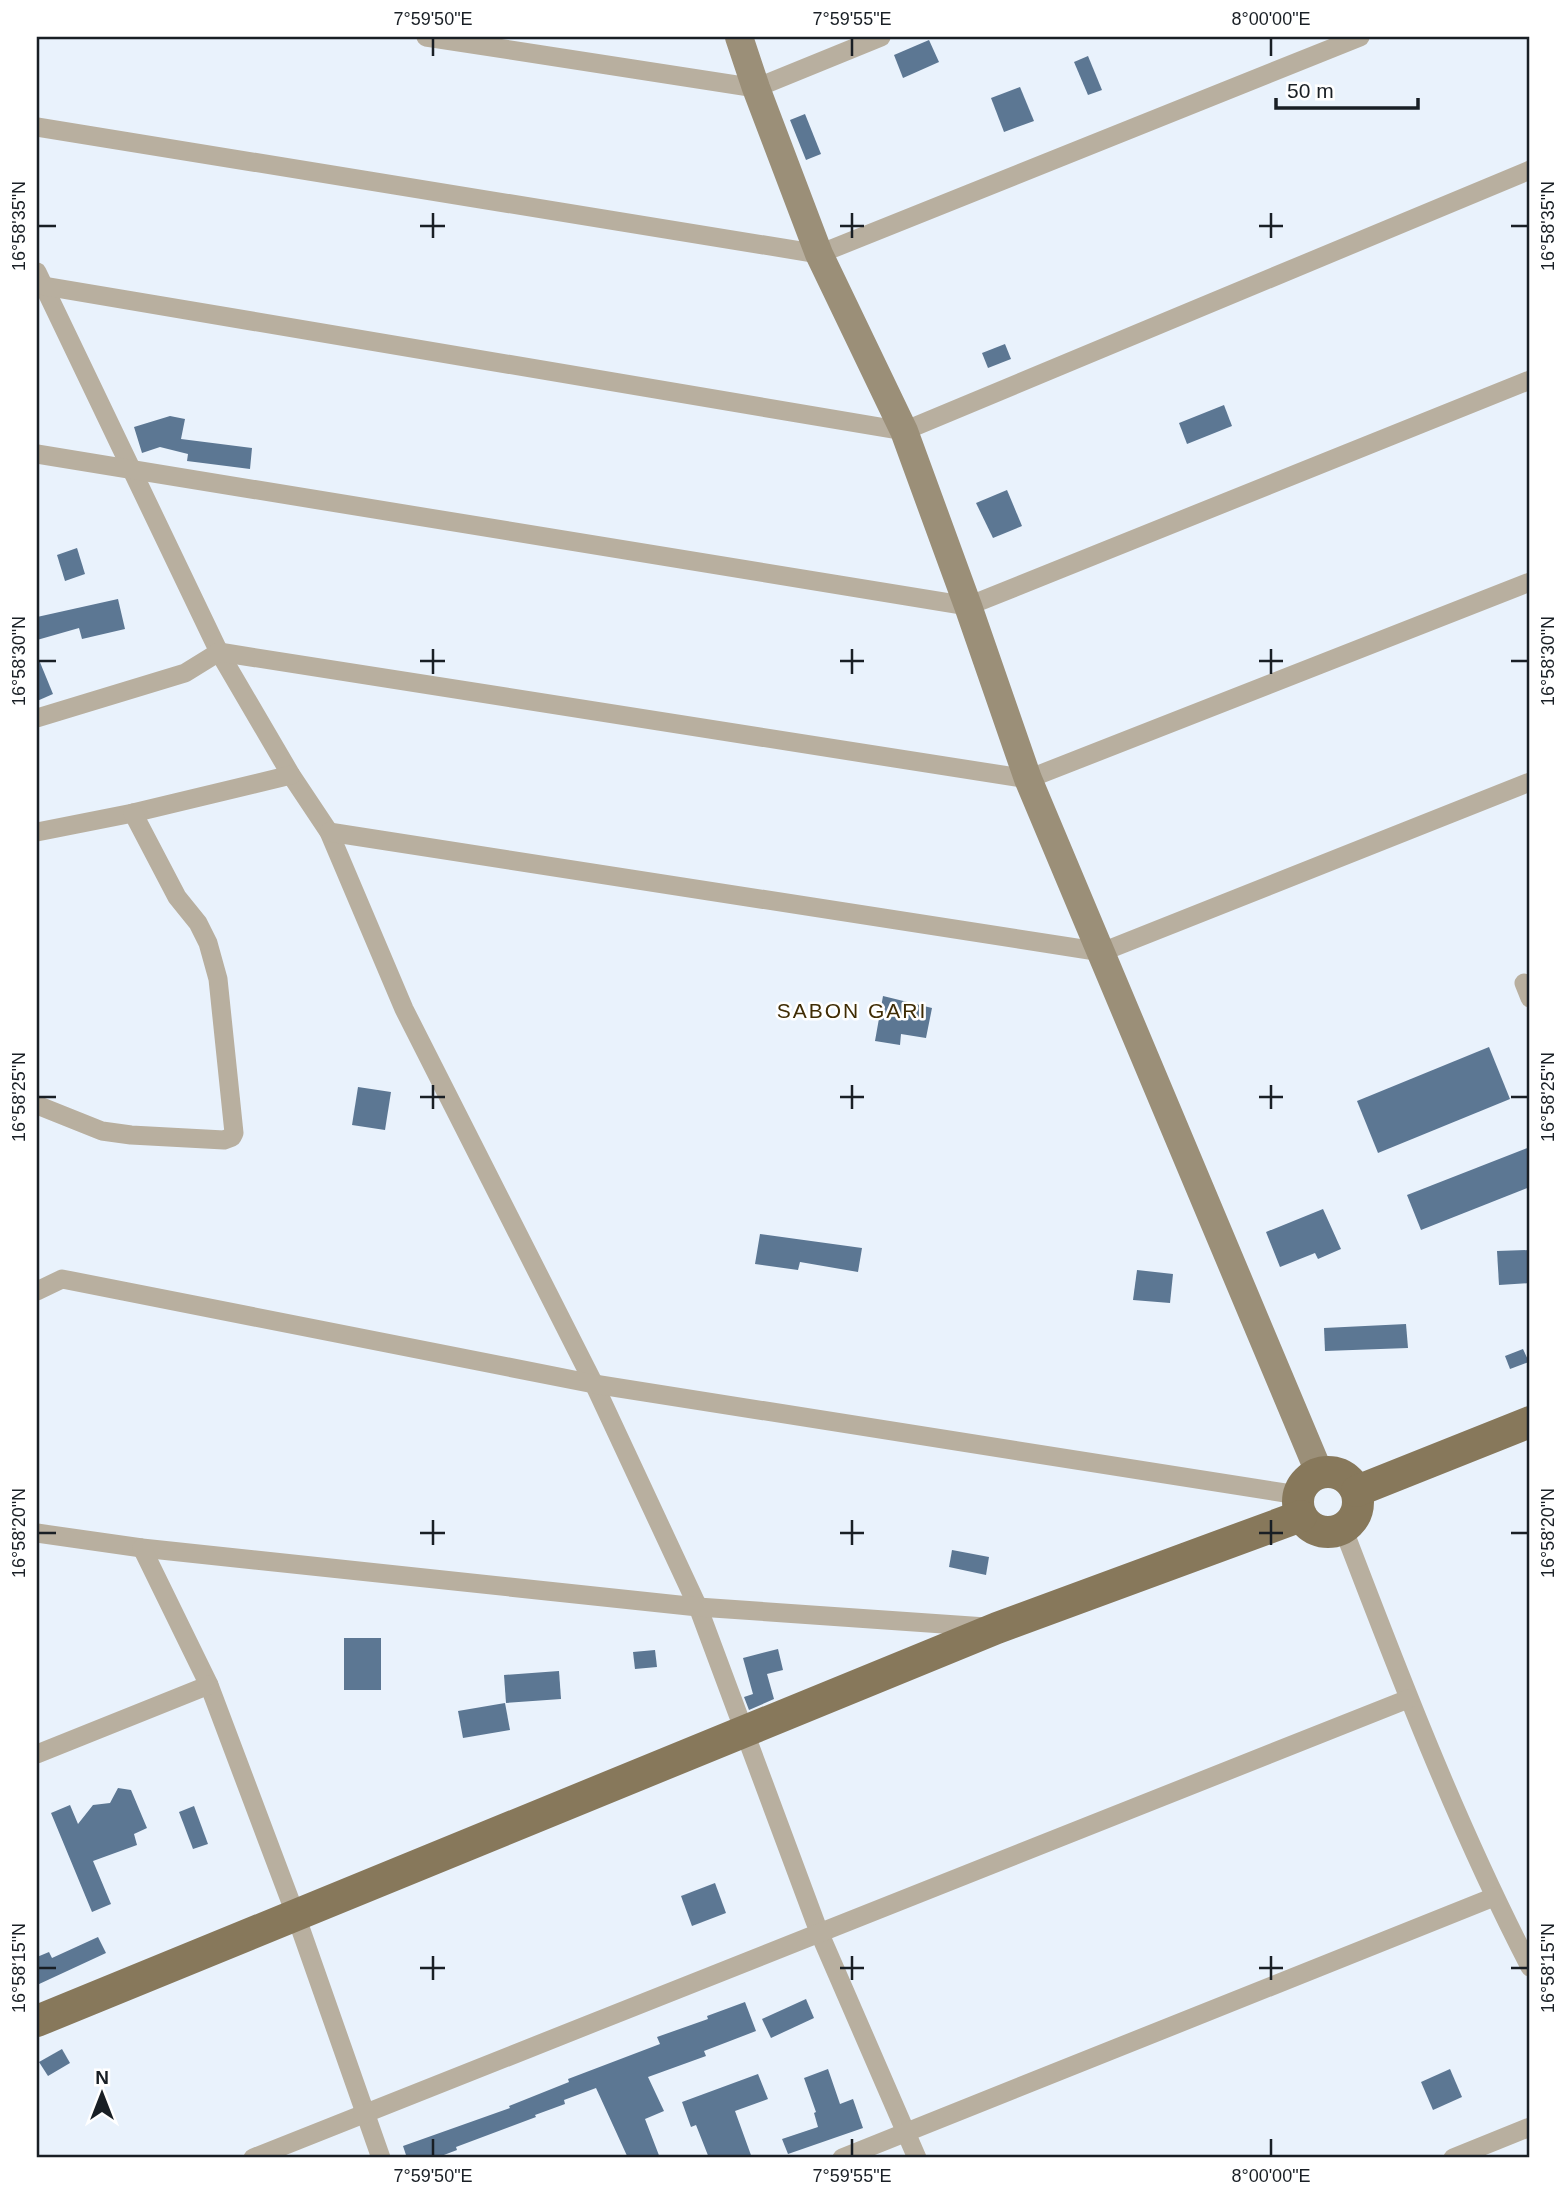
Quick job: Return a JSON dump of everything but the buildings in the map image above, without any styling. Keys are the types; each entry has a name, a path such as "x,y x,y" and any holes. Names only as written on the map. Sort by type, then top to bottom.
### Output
{"main road":[{"path":"1357,1491 1530,1422"},
{"path":"1320,1472 1338,1472 1346,1476 1357,1491 1358,1508 1355,1516 1343,1528 1324,1532 1315,1529 1300,1506 1306,1481 1320,1472"},
{"path":"37,2021 1300,1506"}],"street":[{"path":"426,37 756,88 881,37"},
{"path":"739,37 819,254 904,431 1028,779 1320,1472"},
{"path":"37,127 819,254 1360,37"},
{"path":"40,279 904,431 1530,170"},
{"path":"40,279 219,652 291,775 329,832 404,1009 594,1384 698,1607 819,1932 917,2158"},
{"path":"37,454 968,606 1530,380"},
{"path":"37,718 185,673 219,652 1028,779 1530,582"},
{"path":"37,832 133,813 291,775"},
{"path":"329,832 1101,952 1530,782"},
{"path":"37,1105 102,1130 131,1135 224,1140 232,1138 234,1133 218,979 208,943 198,923 177,897 133,813"},
{"path":"37,1291 62,1279 594,1384 1300,1506"},
{"path":"1343,1528 1408,1699 1494,1897 1530,1967"},
{"path":"37,1533 142,1548 698,1607 997,1628"},
{"path":"142,1548 209,1685 296,1916 381,2158"},
{"path":"37,1754 209,1685"},
{"path":"253,2158 1408,1699"},
{"path":"842,2158 1494,1897"},
{"path":"1453,2158 1530,2127"}],"district":[{"name":"SABON GARI","path":"852,1010"}]}
